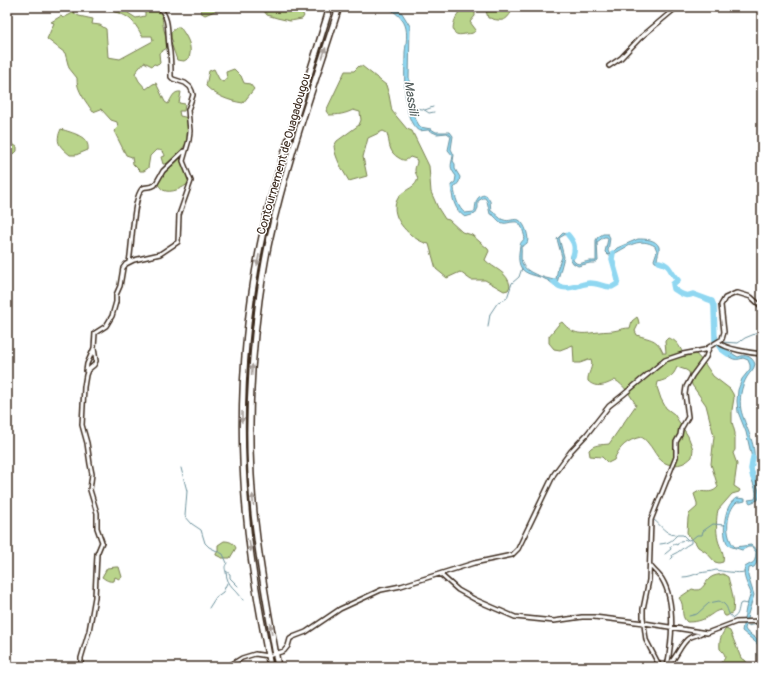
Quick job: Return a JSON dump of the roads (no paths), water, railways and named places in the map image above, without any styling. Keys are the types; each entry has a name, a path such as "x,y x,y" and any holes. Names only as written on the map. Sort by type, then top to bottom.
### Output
{"highway":[{"name":"Contournement de Ouagadougou","path":"270,667 249,539 244,495 242,400 245,355 256,272 264,226 274,186 330,7"},
{"name":"Contournement de Ouagadougou","path":"278,667 255,528 252,490 250,413 256,324 269,239 280,193 339,7"}],"street":[{"path":"86,375 88,370 96,361 95,332 106,326 112,316 123,268 129,262 160,254 178,242 180,214 191,180 183,161 190,131 188,110 193,95 190,86 173,79 172,77 168,23 166,16 159,7"},
{"path":"610,66 621,58 640,38 678,7"},
{"path":"129,262 134,214 139,192 144,188 153,187 163,170 186,150"},
{"path":"228,667 242,658 255,654 268,656 284,652 290,639 306,632 340,609 381,590 401,586 474,563 512,555 515,553 554,474 606,409 665,360 683,354 704,350 722,339 724,332 721,305 725,298 738,293 751,297 762,307"},
{"path":"718,342 727,347 762,354"},
{"path":"81,667 81,658 89,631 95,597 97,554 102,542 97,528 97,513 90,490 92,474 87,443 82,425 87,364 95,346"},
{"path":"660,667 646,640 643,609 647,594 650,565 651,520 676,457 676,442 688,417 685,394 686,388 692,376 706,357 709,348"},
{"path":"650,565 661,578 668,596 671,611 667,667"},
{"path":"440,574 458,590 476,600 515,617 554,621 594,617 644,623 703,633"},
{"path":"667,667 689,638 714,631 736,622 762,621"}],"water":[{"path":"388,7 394,7 402,13 410,26 409,79 412,113 420,127 431,129 436,132 450,132 453,136 451,149 454,155 453,161 455,164 455,169 460,177 459,182 454,188 456,199 460,208 465,213 474,212 478,198 486,195 490,201 491,211 502,219 519,220 525,228 528,238 527,243 521,247 521,259 524,267 531,272 554,280 556,279 558,267 562,257 557,239 563,233 566,234 559,238 564,257 557,283 553,284 523,270 520,265 519,257 520,243 525,238 522,227 516,222 501,222 490,214 485,198 478,201 478,208 475,214 465,217 458,211 453,199 451,185 455,182 456,176 451,166 453,156 448,150 451,136 447,133 437,134 428,130 419,131 413,125 409,117 405,94 406,28 400,17"},
{"path":"603,234 608,234 610,238 608,251 610,255 605,252 608,239 607,237 604,237 597,242 598,261 595,263 578,266 573,263 570,258 574,248 573,260 575,262 580,264 589,261 596,261 596,240"},
{"path":"638,239 650,240 658,244 659,249 657,260 665,263 665,265 655,262 654,260 657,251 655,246 650,243 639,242 614,254 612,253 617,248"},
{"path":"723,348 738,357 748,356 755,364 743,385 740,402 741,410 753,445 754,459 752,464 746,432 738,412 737,401 738,390 742,379 750,369 750,365 748,360 743,358 731,358 722,350"},
{"path":"753,469 760,495 758,500 750,503 748,500 755,499 756,496 750,475 750,471"},
{"path":"737,498 745,499 745,501 737,502 730,511 728,531 731,543 735,547 751,545 759,553 757,563 754,567 749,568 748,576 754,595 745,629 762,643 760,646 742,631 746,608 751,593 744,571 745,567 754,561 756,552 752,547 742,550 728,545 725,534 725,519 729,506"}],"waterway":[{"path":"425,110 433,107"},
{"path":"410,108 423,109 429,113 434,112"},
{"name":"Massili","path":"568,235 574,245 573,256"},
{"path":"554,282 558,286 567,288 590,283 612,287 617,284 618,280 612,259 613,253"},
{"name":"Massili","path":"659,262 666,265 678,280 673,284 674,289 685,295 693,294 712,301 714,306 715,340 721,349 728,354"},
{"path":"488,327 490,314 498,302 507,298 512,283 519,277 522,268"},
{"path":"720,342 738,343 745,338 762,331"},
{"name":"Massili","path":"715,333 719,339"},
{"name":"Massili","path":"753,457 751,469 753,478"},
{"path":"181,468 187,491 185,516 192,524 201,530 205,543 209,547 223,554 227,563 225,568 228,581 243,600"},
{"path":"654,520 666,531 675,535"},
{"path":"660,544 670,541 677,535 683,535 688,540 692,539 697,535 702,535 703,531 713,524 725,525"},
{"path":"665,554 671,549 670,547 675,544 677,545 680,541 687,540"},
{"path":"671,559 673,557 672,555 691,543 691,540"},
{"name":"Massili","path":"757,562 760,564 762,563"},
{"path":"683,577 716,570 734,573 744,572"},
{"path":"226,571 230,574 230,578 238,586"},
{"path":"209,608 216,597 223,592 227,583"},
{"path":"689,616 697,614 709,603 719,601 727,607 729,614 733,618 737,614 740,604 748,604"},
{"path":"746,625 748,626 762,623"},
{"name":"Massili","path":"758,641 761,644 760,654 762,661"}]}
